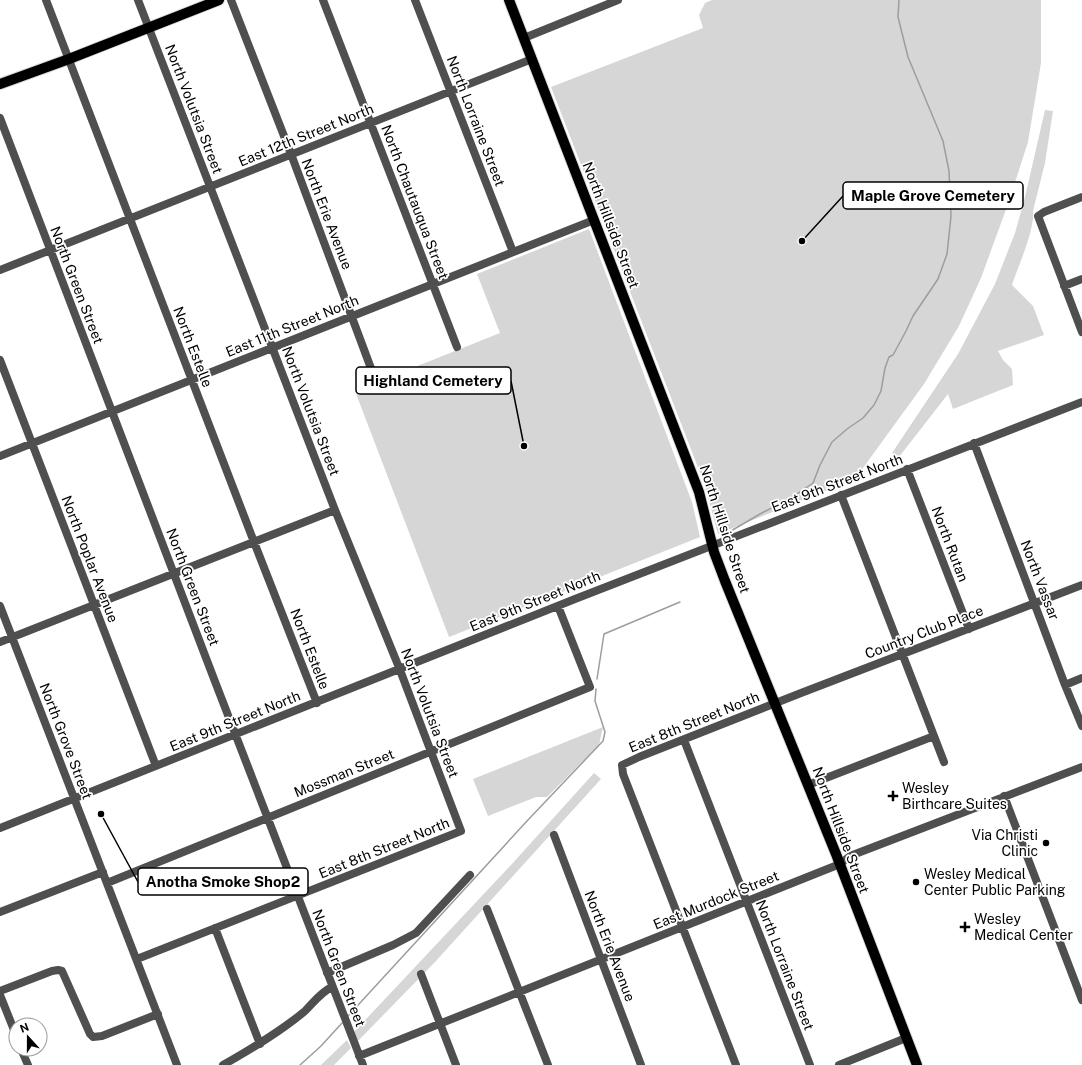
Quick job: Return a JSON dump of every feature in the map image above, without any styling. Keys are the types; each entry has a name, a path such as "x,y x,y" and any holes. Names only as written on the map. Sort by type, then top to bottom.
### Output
{"main road":[{"path":"0,84 69,59 219,0"},
{"name":"North Hillside Street","path":"509,0 699,492 712,545 725,581 776,703 840,864 917,1065"}],"street":[{"name":"North Estelle","path":"46,0 317,703"},
{"name":"North Volutsia Street","path":"138,0 335,510 400,670 461,831"},
{"name":"North Erie Avenue","path":"230,0 291,154 372,371"},
{"name":"North Chautauqua Street","path":"322,0 457,347"},
{"name":"North Lorraine Street","path":"415,0 513,252"},
{"path":"524,38 614,1"},
{"name":"East 12th Street North","path":"0,270 532,59"},
{"name":"North Green Street","path":"0,118 267,819 363,1065"},
{"path":"1082,196 1038,216 1082,332"},
{"name":"East 11th Street North","path":"0,456 594,220"},
{"path":"1064,286 1082,279"},
{"name":"North Poplar Avenue","path":"0,360 156,766"},
{"name":"East 9th Street North","path":"0,828 712,545 1082,402"},
{"name":"North Vassar","path":"974,443 1034,604 1082,726"},
{"name":"North Rutan","path":"907,469 969,629"},
{"path":"841,495 944,762"},
{"path":"0,642 93,604 335,510"},
{"name":"Country Club Place","path":"776,703 1082,586"},
{"name":"North Grove Street","path":"0,606 177,1065"},
{"name":"Mossman Street","path":"107,883 590,687 558,606"},
{"path":"1065,685 1082,678"},
{"name":"East 8th Street North","path":"683,927 623,774 622,765 776,703"},
{"path":"808,785 934,736"},
{"name":"North Lorraine Street","path":"684,740 810,1065"},
{"name":"East Murdock Street","path":"359,1056 747,902 840,864 850,856 1082,767"},
{"path":"1004,796 1082,1000"},
{"name":"East 8th Street North","path":"137,959 461,831"},
{"name":"North Erie Avenue","path":"554,835 642,1065"},
{"path":"0,912 103,872"},
{"path":"327,973 393,945 416,933 468,878"},
{"path":"487,909 548,1065"},
{"path":"683,927 736,1065"},
{"path":"215,928 260,1044"},
{"path":"0,991 52,970 62,971 90,1034 93,1037 102,1036 158,1014"},
{"path":"421,974 456,1065"},
{"path":"223,1065 260,1044 305,1011 325,990 332,987"},
{"path":"0,995 9,1017"},
{"path":"839,1065 906,1038"}],"shaded area":[{"path":"712,0 1041,0 1041,63 1028,142 1008,204 981,278 959,326 924,384 855,479 718,534 704,483 551,87 703,28 699,15 705,3"},
{"path":"1045,110 1053,111 1045,163 1033,211 1029,238 1012,285 1033,306 1044,335 998,351 1003,360 1012,369 1013,385 953,409 948,394 899,457 892,453 958,354 995,284 1015,233"},
{"path":"589,229 692,502 700,537 449,637 355,391 500,333 477,274"},
{"path":"603,727 599,745 547,797 536,797 488,816 473,779"},
{"path":"594,773 601,779 435,962 357,1042 353,1033 511,865"},
{"path":"347,1040 351,1048 334,1065 321,1065"}],"waterway":[{"path":"724,535 791,498 813,483 820,465 832,442 863,418 874,405 881,391 885,368 889,357 893,355 913,316 938,279 947,254 951,216 949,171 943,141 908,57 898,17 899,0"},
{"path":"597,679 604,634 680,602"},
{"path":"348,1016 527,821 603,741 605,732 595,701 596,689"},
{"path":"300,1065 321,1046 342,1023"}],"place":[{"name":"Maple Grove Cemetery","path":"802,241"},
{"name":"Highland Cemetery","path":"524,446"},
{"name":"Wesley Birthcare Suites","path":"893,796"},
{"name":"Anotha Smoke Shop2","path":"101,814"},
{"name":"Via Christi Clinic","path":"1046,843"},
{"name":"Wesley Medical Center Public Parking","path":"916,882"},
{"name":"Wesley Medical Center","path":"965,927"}]}
